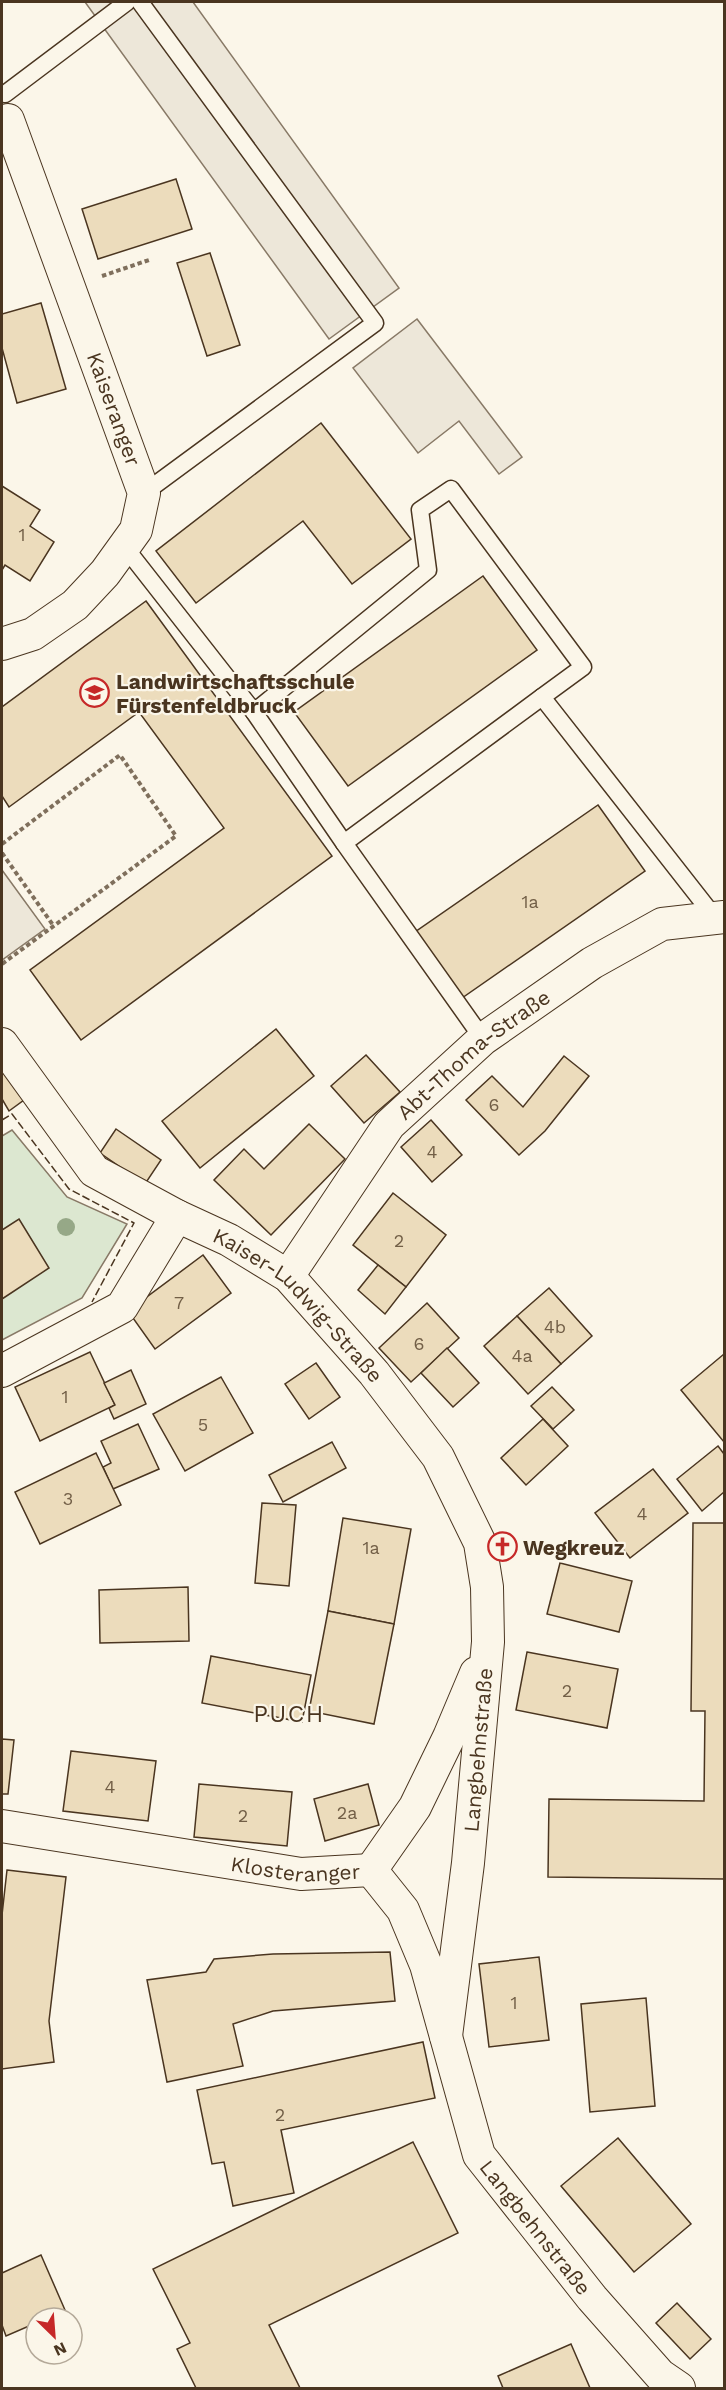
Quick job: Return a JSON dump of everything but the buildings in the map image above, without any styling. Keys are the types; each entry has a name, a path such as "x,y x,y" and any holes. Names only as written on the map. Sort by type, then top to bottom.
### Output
{"street":[{"name":"Kaiseranger","path":"2,644 33,634 75,605 105,573 136,530 144,493 6,107"},
{"name":"Abt-Thoma-Straße","path":"288,1275 389,1125 483,1039 592,963 662,924 720,918"},
{"name":"Kaiser-Ludwig-Straße","path":"2,1044 93,1171 177,1216 229,1240 288,1275 374,1373 438,1457 480,1544 487,1587 488,1642"},
{"path":"2,1371 122,1307 177,1216"},
{"name":"Klosteranger","path":"2,1826 301,1874 371,1870 415,1807 449,1737 488,1642"},
{"name":"Langbehnstraße","path":"446,2036 468,1863 488,1642"},
{"name":"Langbehnstraße","path":"371,1870 403,1910 426,1965 479,2156 662,2384"}],"lane":[{"path":"6,107 127,2"},
{"path":"140,2 375,323 144,493"},
{"path":"254,712 429,570 420,510 451,489 582,667 344,843"},
{"path":"124,546 254,712 483,1039"},
{"path":"542,697 720,918"}],"path":[{"path":"69,287 149,260"},
{"path":"2,844 120,755 176,836 2,964"},
{"path":"2,853 53,925"}],"green space":[{"path":"12,1130 67,1197 127,1224 82,1298 2,1340 2,1136"}],"shaded area":[{"path":"85,2 193,2 399,288 329,339"},
{"path":"417,319 522,457 499,474 459,421 418,453 353,368"},
{"path":"2,870 45,929 2,960"}],"fence":[{"path":"2,1120 12,1114 69,1189 134,1223 92,1302"}],"place":[{"name":"Landwirtschaftsschule Fürstenfeldbruck","path":"95,693"},
{"name":"Wegkreuz","path":"502,1547"}],"district":[{"name":"PUCH","path":"289,1714"}]}
